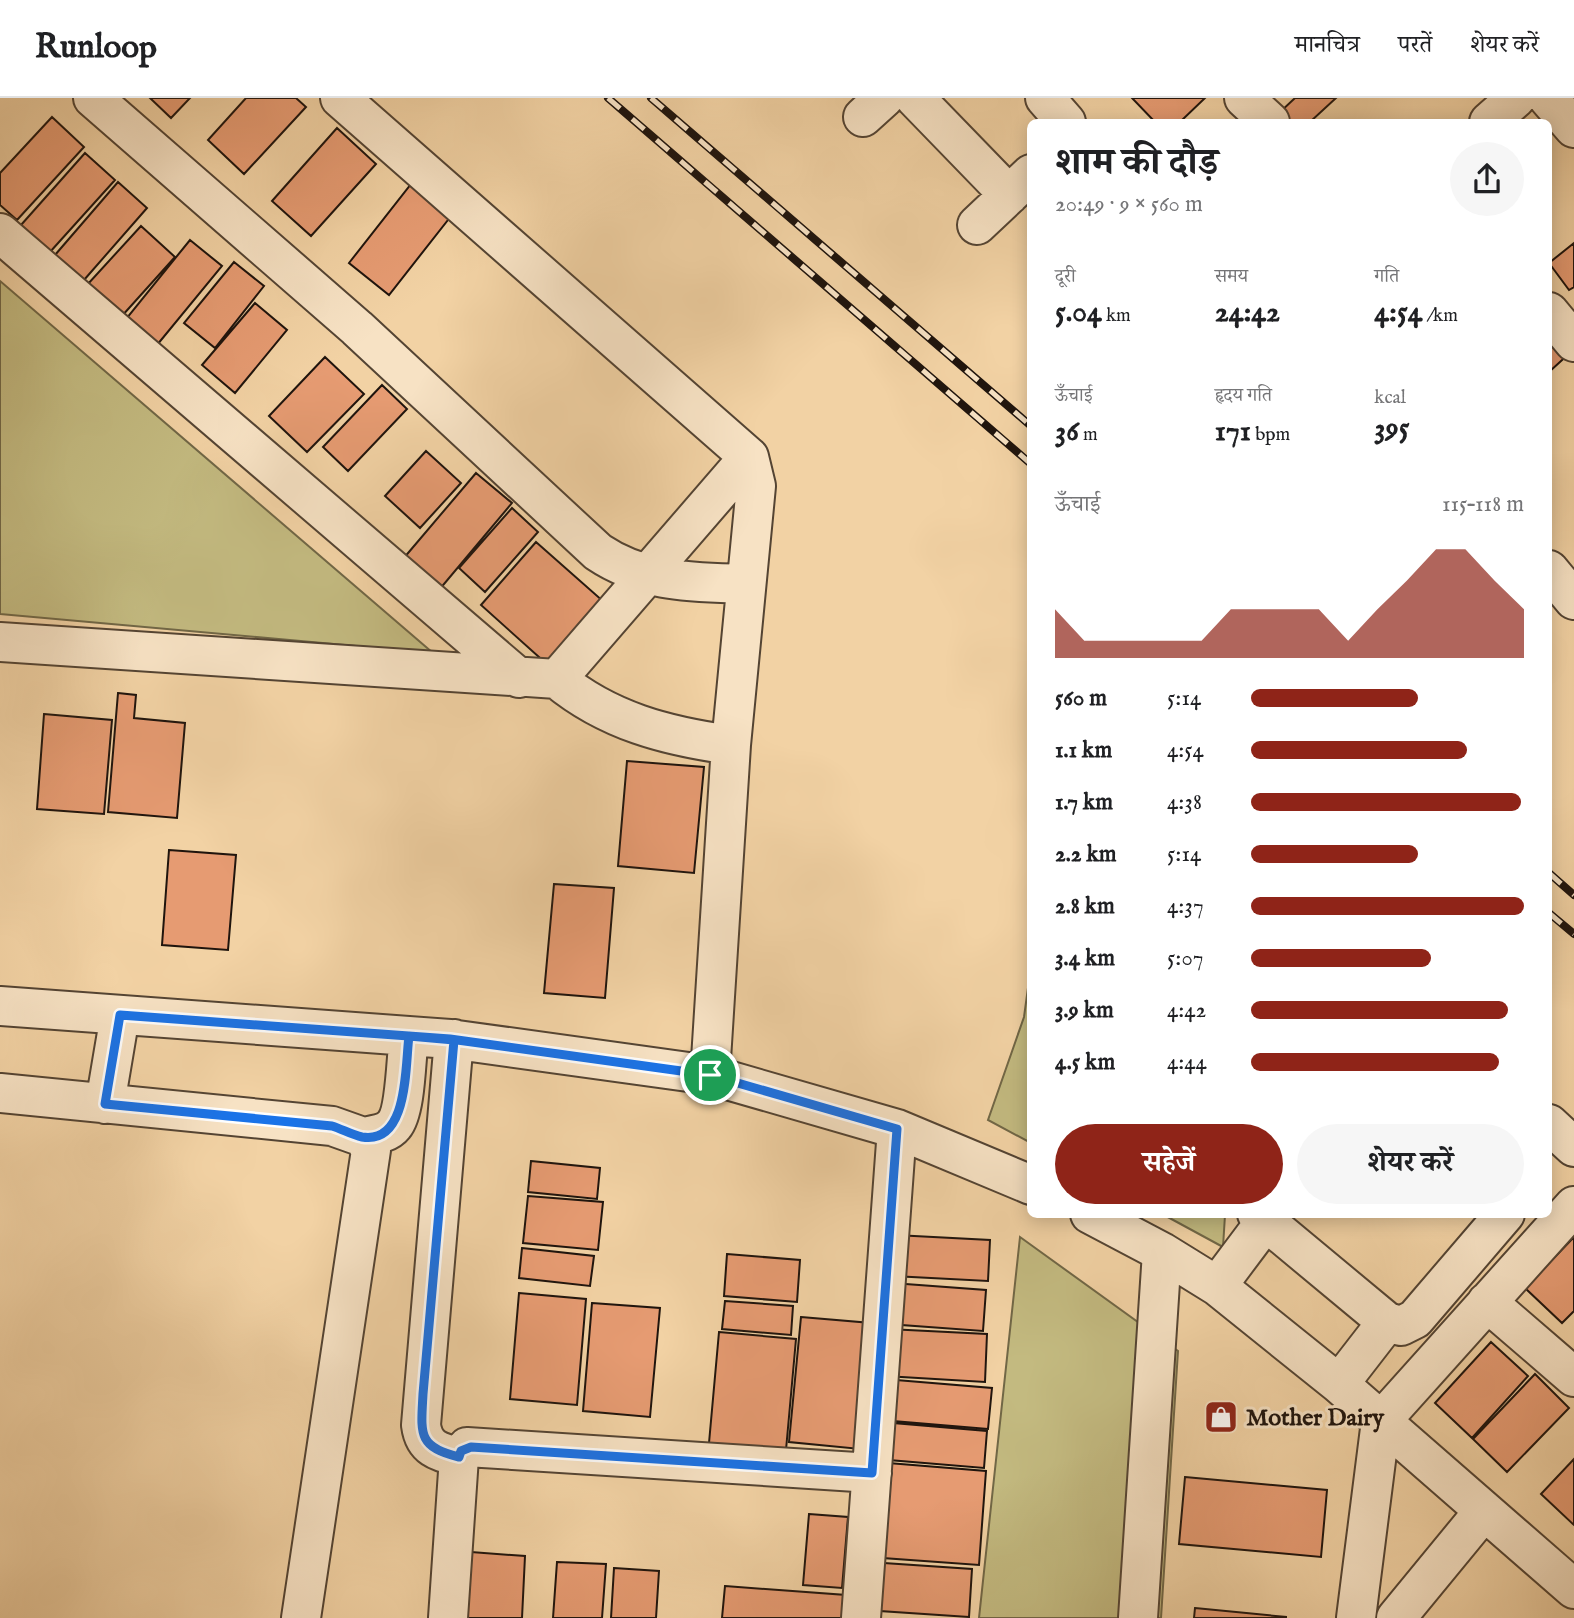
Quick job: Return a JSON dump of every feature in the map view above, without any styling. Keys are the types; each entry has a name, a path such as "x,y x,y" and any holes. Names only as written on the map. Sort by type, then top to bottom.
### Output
{"street":[{"path":"93,98 367,336 598,552 616,564 648,577 676,582 746,583"},
{"path":"340,98 749,457 757,486 731,745 710,1075"},
{"path":"915,98 1020,184 977,225"},
{"path":"1045,98 1063,119"},
{"path":"1244,98 1267,119"},
{"path":"1492,119 1516,98"},
{"path":"1548,98 1574,128"},
{"path":"0,233 519,678"},
{"path":"1552,316 1574,342"},
{"path":"557,679 648,577 749,457"},
{"path":"0,642 557,679 579,697 622,719 681,738 731,745"},
{"path":"0,1006 454,1040 710,1075 897,1129 1027,1183"},
{"path":"105,1104 120,1015"},
{"path":"0,1093 332,1126 363,1137 382,1133 394,1125 400,1111 409,1036"},
{"path":"454,1040 421,1424 423,1435 435,1451 459,1457"},
{"path":"1552,1127 1574,1147"},
{"path":"861,1618 897,1129"},
{"path":"301,1618 370,1167 371,1150 363,1137"},
{"path":"1356,1618 1381,1421 1574,1206"},
{"path":"1098,1218 1162,1252 1217,1286 1339,1384 1574,1589"},
{"path":"1217,1286 1261,1218 1387,1322 1401,1326 1415,1319 1503,1218"},
{"path":"1138,1618 1162,1252"},
{"path":"1487,1302 1574,1377"},
{"path":"1339,1384 1387,1322"},
{"path":"448,1618 459,1457 461,1451 471,1447 872,1473"},
{"path":"1396,1618 1484,1511"}],"shaded area":[{"path":"0,281 433,653 0,614"},
{"path":"1027,995 1027,1141 988,1120 1024,1017"},
{"path":"1170,1218 1225,1218 1223,1247"},
{"path":"1020,1237 1178,1351 1161,1618 979,1618"}],"building":[{"path":"150,98 190,98 171,118"},
{"path":"246,98 296,98 306,107 244,174 208,140"},
{"path":"1132,98 1205,98 1183,119 1152,119"},
{"path":"1295,98 1336,98 1313,119 1285,119 1279,113"},
{"path":"52,117 84,147 17,220 0,205 0,173"},
{"path":"337,128 376,164 311,236 272,201"},
{"path":"85,153 115,180 50,252 21,225"},
{"path":"415,179 455,211 389,295 349,263"},
{"path":"118,182 147,208 84,280 55,255"},
{"path":"141,226 175,257 121,317 87,285"},
{"path":"190,240 222,266 157,345 126,319"},
{"path":"1574,243 1574,287 1569,290 1552,267 1552,261"},
{"path":"234,262 264,286 215,348 184,323"},
{"path":"255,303 287,330 235,393 202,365"},
{"path":"1552,327 1573,350 1552,369"},
{"path":"325,357 364,394 307,452 269,416"},
{"path":"382,385 407,409 348,471 323,447"},
{"path":"426,451 461,483 420,528 385,496"},
{"path":"476,473 512,503 439,590 403,559"},
{"path":"512,508 538,532 485,592 459,568"},
{"path":"536,542 604,602 549,666 481,605"},
{"path":"118,693 136,695 134,718 185,723 177,818 108,812"},
{"path":"44,714 112,720 104,814 37,809"},
{"path":"627,761 704,767 694,873 618,866"},
{"path":"169,850 236,855 228,950 162,945"},
{"path":"554,884 614,888 605,998 544,993"},
{"path":"531,1161 600,1168 597,1199 528,1192"},
{"path":"528,1196 603,1202 598,1250 523,1243"},
{"path":"895,1235 990,1240 988,1281 893,1276"},
{"path":"1574,1237 1574,1311 1562,1323 1525,1288"},
{"path":"522,1248 594,1256 590,1286 519,1278"},
{"path":"727,1254 800,1260 797,1302 724,1296"},
{"path":"892,1283 986,1290 983,1331 888,1324"},
{"path":"519,1293 586,1299 577,1405 510,1399"},
{"path":"725,1301 793,1306 791,1335 722,1329"},
{"path":"592,1303 660,1308 650,1417 583,1411"},
{"path":"801,1317 871,1323 860,1449 789,1442"},
{"path":"888,1329 987,1334 985,1382 885,1376"},
{"path":"719,1332 796,1339 786,1450 709,1443"},
{"path":"1491,1342 1528,1376 1472,1438 1435,1403"},
{"path":"1535,1374 1569,1408 1507,1472 1473,1439"},
{"path":"884,1379 992,1388 988,1429 881,1420"},
{"path":"881,1422 987,1431 984,1468 877,1459"},
{"path":"1574,1459 1574,1525 1541,1494"},
{"path":"876,1462 986,1471 979,1565 869,1557"},
{"path":"1185,1477 1327,1490 1321,1557 1179,1544"},
{"path":"809,1514 848,1517 842,1588 803,1585"},
{"path":"471,1552 525,1556 522,1618 467,1618"},
{"path":"557,1562 606,1564 602,1618 553,1618"},
{"path":"869,1562 972,1569 969,1617 865,1610"},
{"path":"614,1568 659,1571 656,1618 611,1618"},
{"path":"725,1586 846,1595 844,1618 722,1618"},
{"path":"1195,1608 1286,1617 1286,1618 1194,1618"}],"railway":[{"path":"608,98 1027,461"},
{"path":"651,98 1027,423"},
{"path":"1552,876 1574,895"},
{"path":"1552,916 1574,934"}],"place":[{"name":"Mother Dairy","path":"1221,1417"}],"route":[{"path":"710,1075 450,1039 120,1015 105,1104 332,1126 363,1137 382,1133 394,1125 400,1111 409,1036 454,1040 421,1424 428,1444 435,1451 459,1457 461,1451 471,1447 872,1473 897,1129 710,1075"}]}
